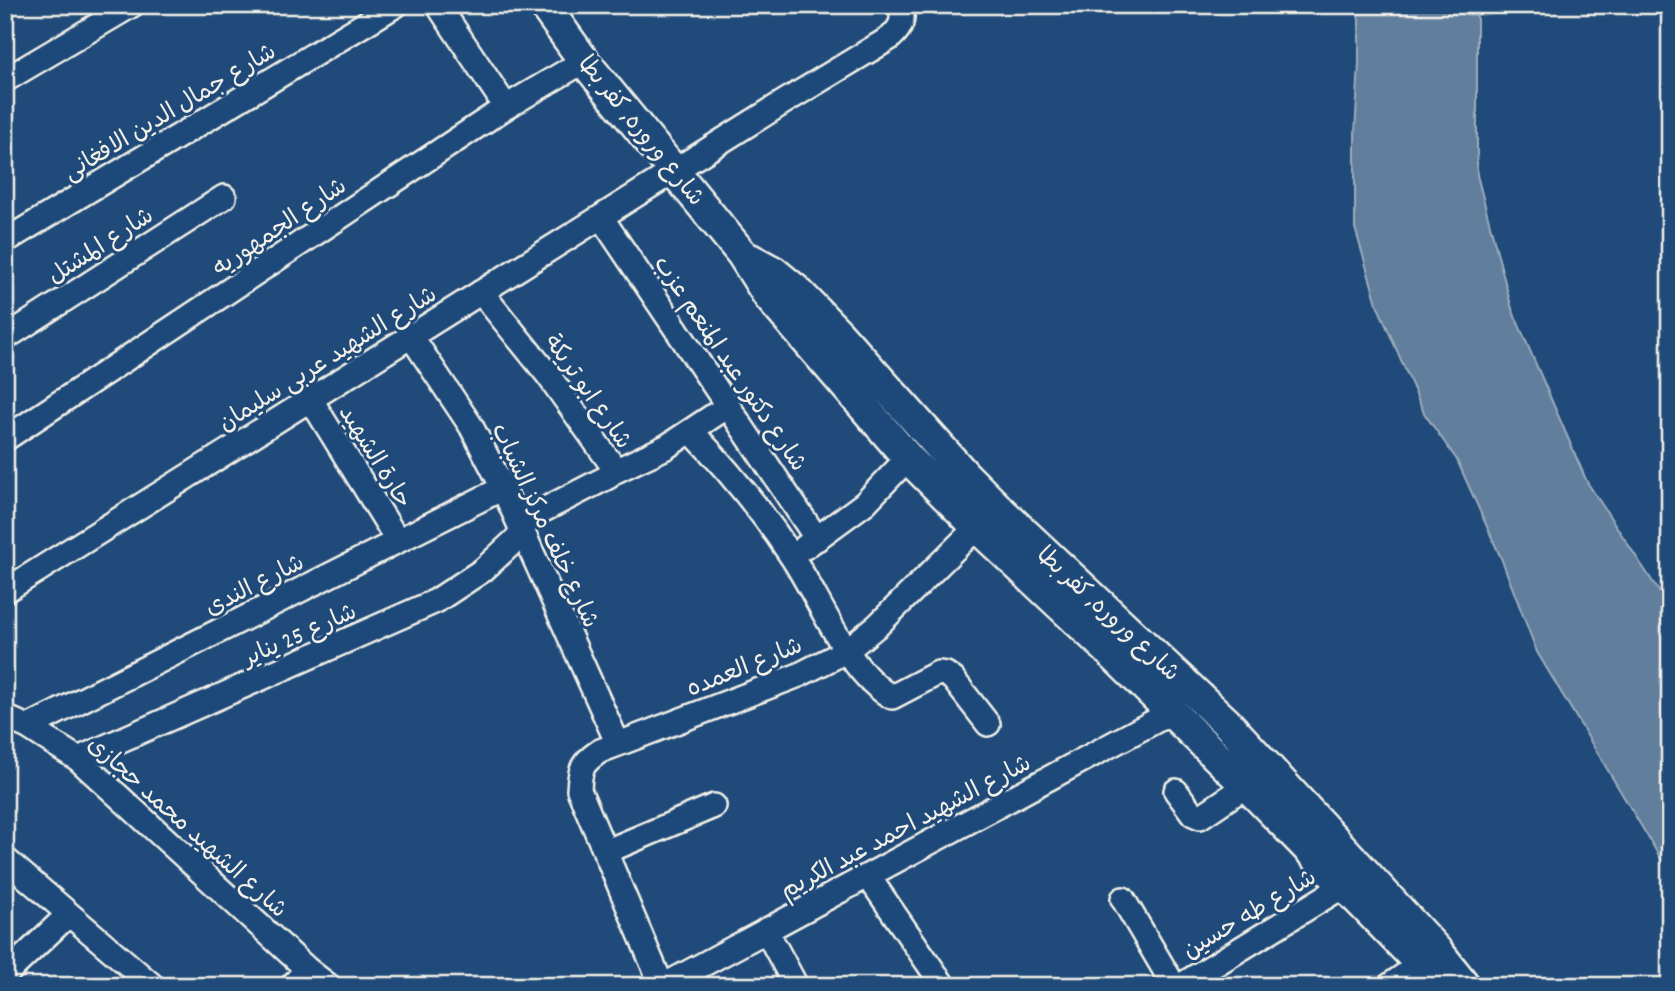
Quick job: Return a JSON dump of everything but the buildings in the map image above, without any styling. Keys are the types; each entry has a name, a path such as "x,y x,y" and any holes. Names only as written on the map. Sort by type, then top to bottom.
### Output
{"street":[{"path":"5,80 132,5"},
{"name":"شارع جمال الدين الافغانى","path":"5,241 396,5"},
{"path":"438,5 506,107"},
{"name":"شارع وروره, كفر بطا","path":"544,5 584,61 742,254 769,297 908,458 1172,712 1345,885 1465,986"},
{"name":"شارع الشهيد عربى سليمان","path":"5,591 890,38 900,29 902,23 900,5"},
{"name":"شارع الجمهوريه","path":"5,439 506,107 584,61"},
{"name":"شارع المشتل","path":"5,338 224,197"},
{"name":"شارع دكتور عبد المنعم عزب","path":"601,217 817,539"},
{"name":"شارع وروره, كفر بطا","path":"742,254 774,272 805,299 964,474 1227,723 1430,958 1442,986"},
{"name":"شارع ابو تريكة","path":"481,292 548,374 612,465 611,473 522,527"},
{"name":"شارع خلف مركز الشباب","path":"411,336 471,426 503,488 618,744"},
{"name":"حارة الشهيد","path":"311,400 398,541"},
{"path":"611,473 692,432 728,406"},
{"path":"692,432 745,492 792,556 845,651 877,686 892,697 938,673 946,674 953,679 988,724"},
{"path":"792,556 865,503 908,458"},
{"name":"شارع الندى","path":"28,727 503,488"},
{"name":"شارع 25 يناير","path":"78,759 436,601 483,570 522,527"},
{"name":"شارع العمده","path":"662,986 579,790 580,772 587,760 600,751 799,675 845,651 878,625 977,527"},
{"name":"شارع الشهيد احمد عبد الكريم","path":"662,986 690,979 766,930 1172,712"},
{"name":"شارع الشهيد محمد حجازى","path":"5,717 28,727 78,759 299,977 329,986"},
{"path":"1176,791 1194,814 1200,817 1246,786"},
{"path":"605,852 714,806"},
{"path":"5,859 153,986"},
{"path":"867,876 943,985"},
{"name":"شارع طه حسين","path":"1180,986 1345,885"},
{"path":"1123,899 1174,986"},
{"path":"5,975 69,914"},
{"path":"766,930 796,986"},
{"path":"1389,986 1430,958"}],"water":[{"path":"1356,5 1477,5 1477,175 1512,309 1587,482 1670,608 1670,874 1537,652 1501,558 1457,460 1424,413 1378,307 1355,228 1355,133 1359,63 1359,20"}]}
